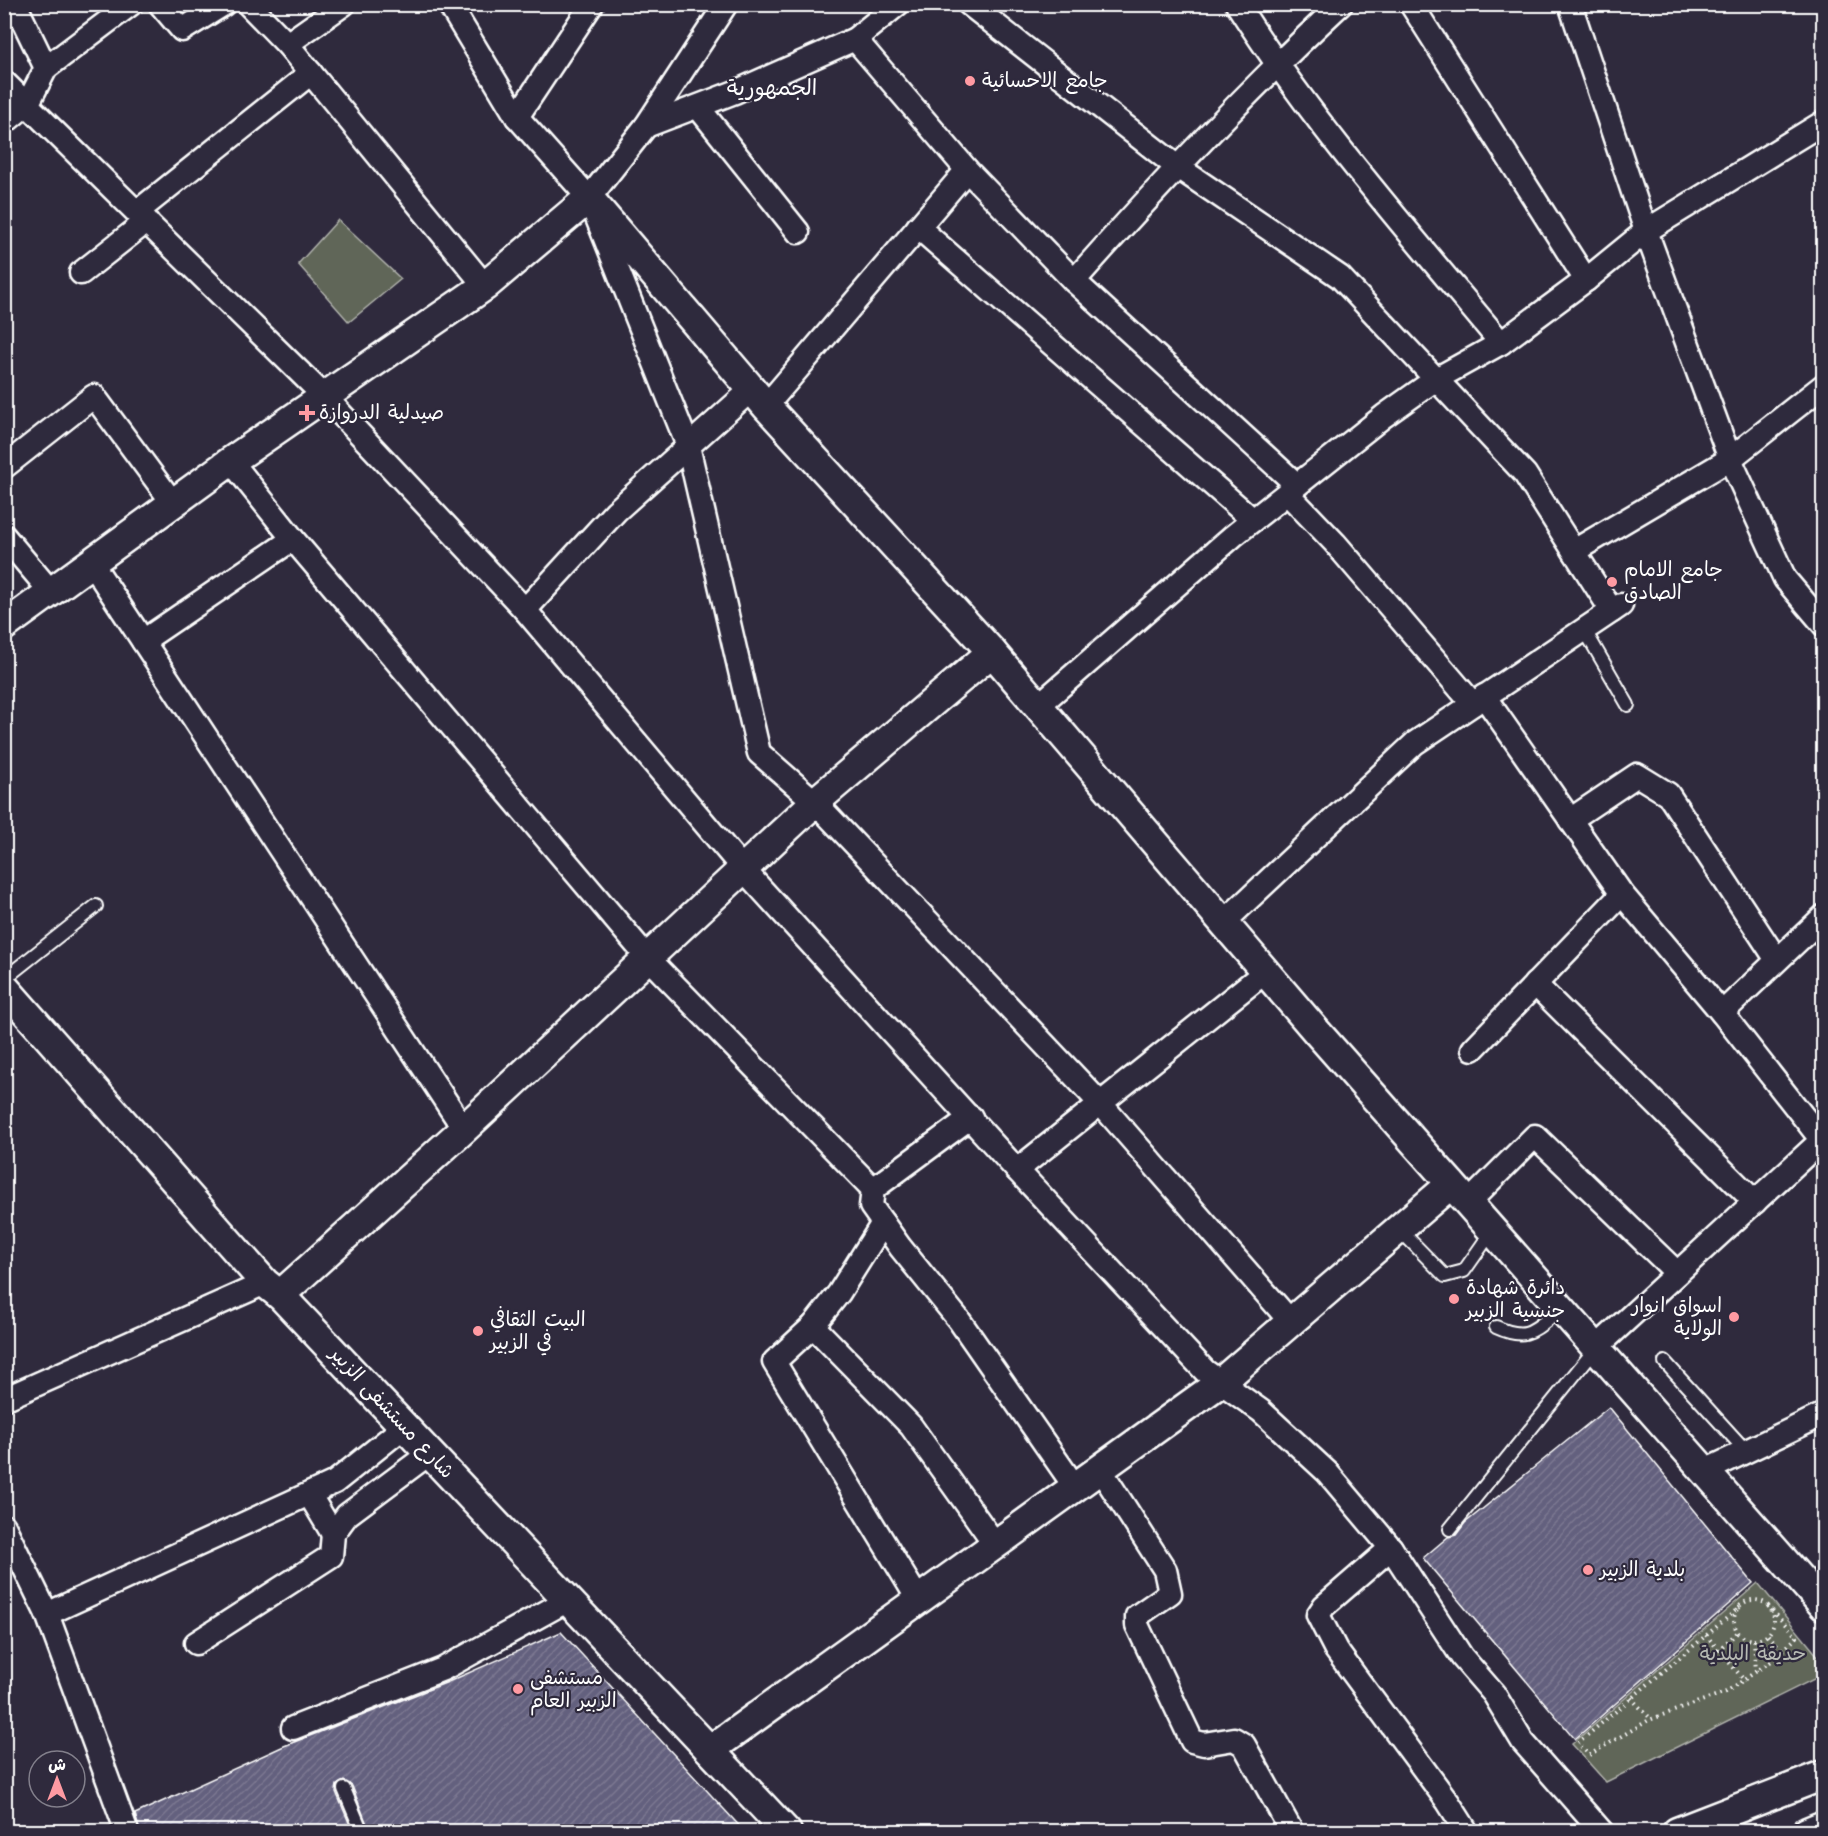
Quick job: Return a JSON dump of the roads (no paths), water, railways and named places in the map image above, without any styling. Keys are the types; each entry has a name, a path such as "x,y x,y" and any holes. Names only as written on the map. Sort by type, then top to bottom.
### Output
{"street":[{"path":"15,4 46,68"},
{"path":"4,123 28,103 46,68 131,4"},
{"path":"160,4 182,30 224,4"},
{"path":"248,4 287,44 485,286"},
{"path":"287,44 344,4"},
{"path":"518,117 592,4"},
{"path":"4,626 231,460 485,286 589,198 646,126 726,4"},
{"path":"646,126 698,107 855,39 898,4"},
{"path":"969,4 1176,166 1340,278 1525,474 1574,551 1617,608 1415,743 1223,923"},
{"path":"1237,4 1275,65 1334,141 1500,343"},
{"path":"1074,281 1176,166 1275,65 1341,4"},
{"path":"1411,4 1586,279"},
{"path":"1570,4 1646,231 1730,459 1785,579 1824,625"},
{"path":"452,6 518,117 759,398 992,652 1265,972 1824,1606"},
{"path":"855,39 967,170 1074,281 1292,489 1335,543 1479,700 1570,820 1622,894 1722,1013 1823,1140 1596,1348"},
{"path":"81,273 142,216 311,74"},
{"path":"4,82 28,103 325,397 525,610 744,870 1017,1170 1205,1371 1261,1411 1327,1472 1391,1548 1462,1657 1494,1694 1523,1742 1602,1832"},
{"path":"698,107 798,232"},
{"path":"1038,706 1253,520 1384,416 1436,379 1500,343 1646,231 1824,122"},
{"path":"525,610 616,511 688,446 759,398 918,227 967,170"},
{"path":"589,198 688,446 759,753 815,802 1100,1103 1291,1322"},
{"path":"918,227 1253,520"},
{"path":"1574,551 1730,459 1824,385"},
{"path":"4,467 94,396 173,503"},
{"path":"231,460 293,539 647,957 873,1189"},
{"path":"4,536 51,591"},
{"path":"142,640 293,539"},
{"path":"91,562 464,1128"},
{"path":"4,1399 273,1289 464,1128 815,802 992,652"},
{"path":"1570,820 1637,775 1655,784 1668,794 1778,960"},
{"path":"1473,1049 1622,894"},
{"path":"1722,1013 1824,916"},
{"path":"1017,1170 1265,972"},
{"path":"1535,984 1755,1202"},
{"name":"شارع مستشفى الزبير","path":"4,987 273,1289 787,1832"},
{"path":"971,1117 873,1189 871,1206 959,1320 1075,1487"},
{"path":"710,1750 1221,1382 1399,1229 1459,1194 1535,1136 1677,1273"},
{"path":"883,1223 839,1293 813,1326 774,1362 918,1599"},
{"path":"813,1326 911,1426 995,1544"},
{"path":"1705,1471 1824,1414"},
{"path":"47,1614 335,1482 405,1426"},
{"path":"196,1642 331,1556 333,1534 347,1515 430,1453"},
{"path":"1100,1469 1165,1570 1170,1593 1137,1616 1137,1625 1192,1741 1204,1744 1234,1739 1244,1745 1292,1832"},
{"path":"309,1494 333,1534"},
{"path":"4,1527 47,1614 127,1832"},
{"path":"1391,1548 1324,1606 1318,1615 1336,1650 1441,1792 1467,1832"},
{"path":"293,1728 443,1669 568,1600"},
{"path":"1677,1832 1824,1775"},
{"path":"1807,1832 1824,1825"}],"lane":[{"path":"1584,629 1628,705"},
{"path":"4,980 96,906"},
{"path":"1399,1229 1445,1276 1464,1271 1492,1231"},
{"path":"1496,1327 1514,1335 1526,1334 1561,1309"},
{"path":"1450,1529 1596,1348"},
{"path":"1665,1362 1746,1451"},
{"path":"344,1789 362,1832"}],"place":[{"name":"جامع الاحسائية","path":"970,81"},
{"name":"صيدلية الدروازة","path":"307,413"},
{"name":"جامع الامام الصادق","path":"1612,582"},
{"name":"دائرة شهادة جنسية الزبير","path":"1454,1299"},
{"name":"اسواق انوار الولاية","path":"1734,1317"},
{"name":"البيت الثقافي في الزبير","path":"478,1331"},
{"name":"بلدية الزبير","path":"1588,1570"},
{"name":"مستشفى الزبير العام","path":"518,1689"}],"district":[{"name":"الجمهورية","path":"772,88"}],"park label":[{"name":"حديقة البلدية","path":"1753,1654"}]}
